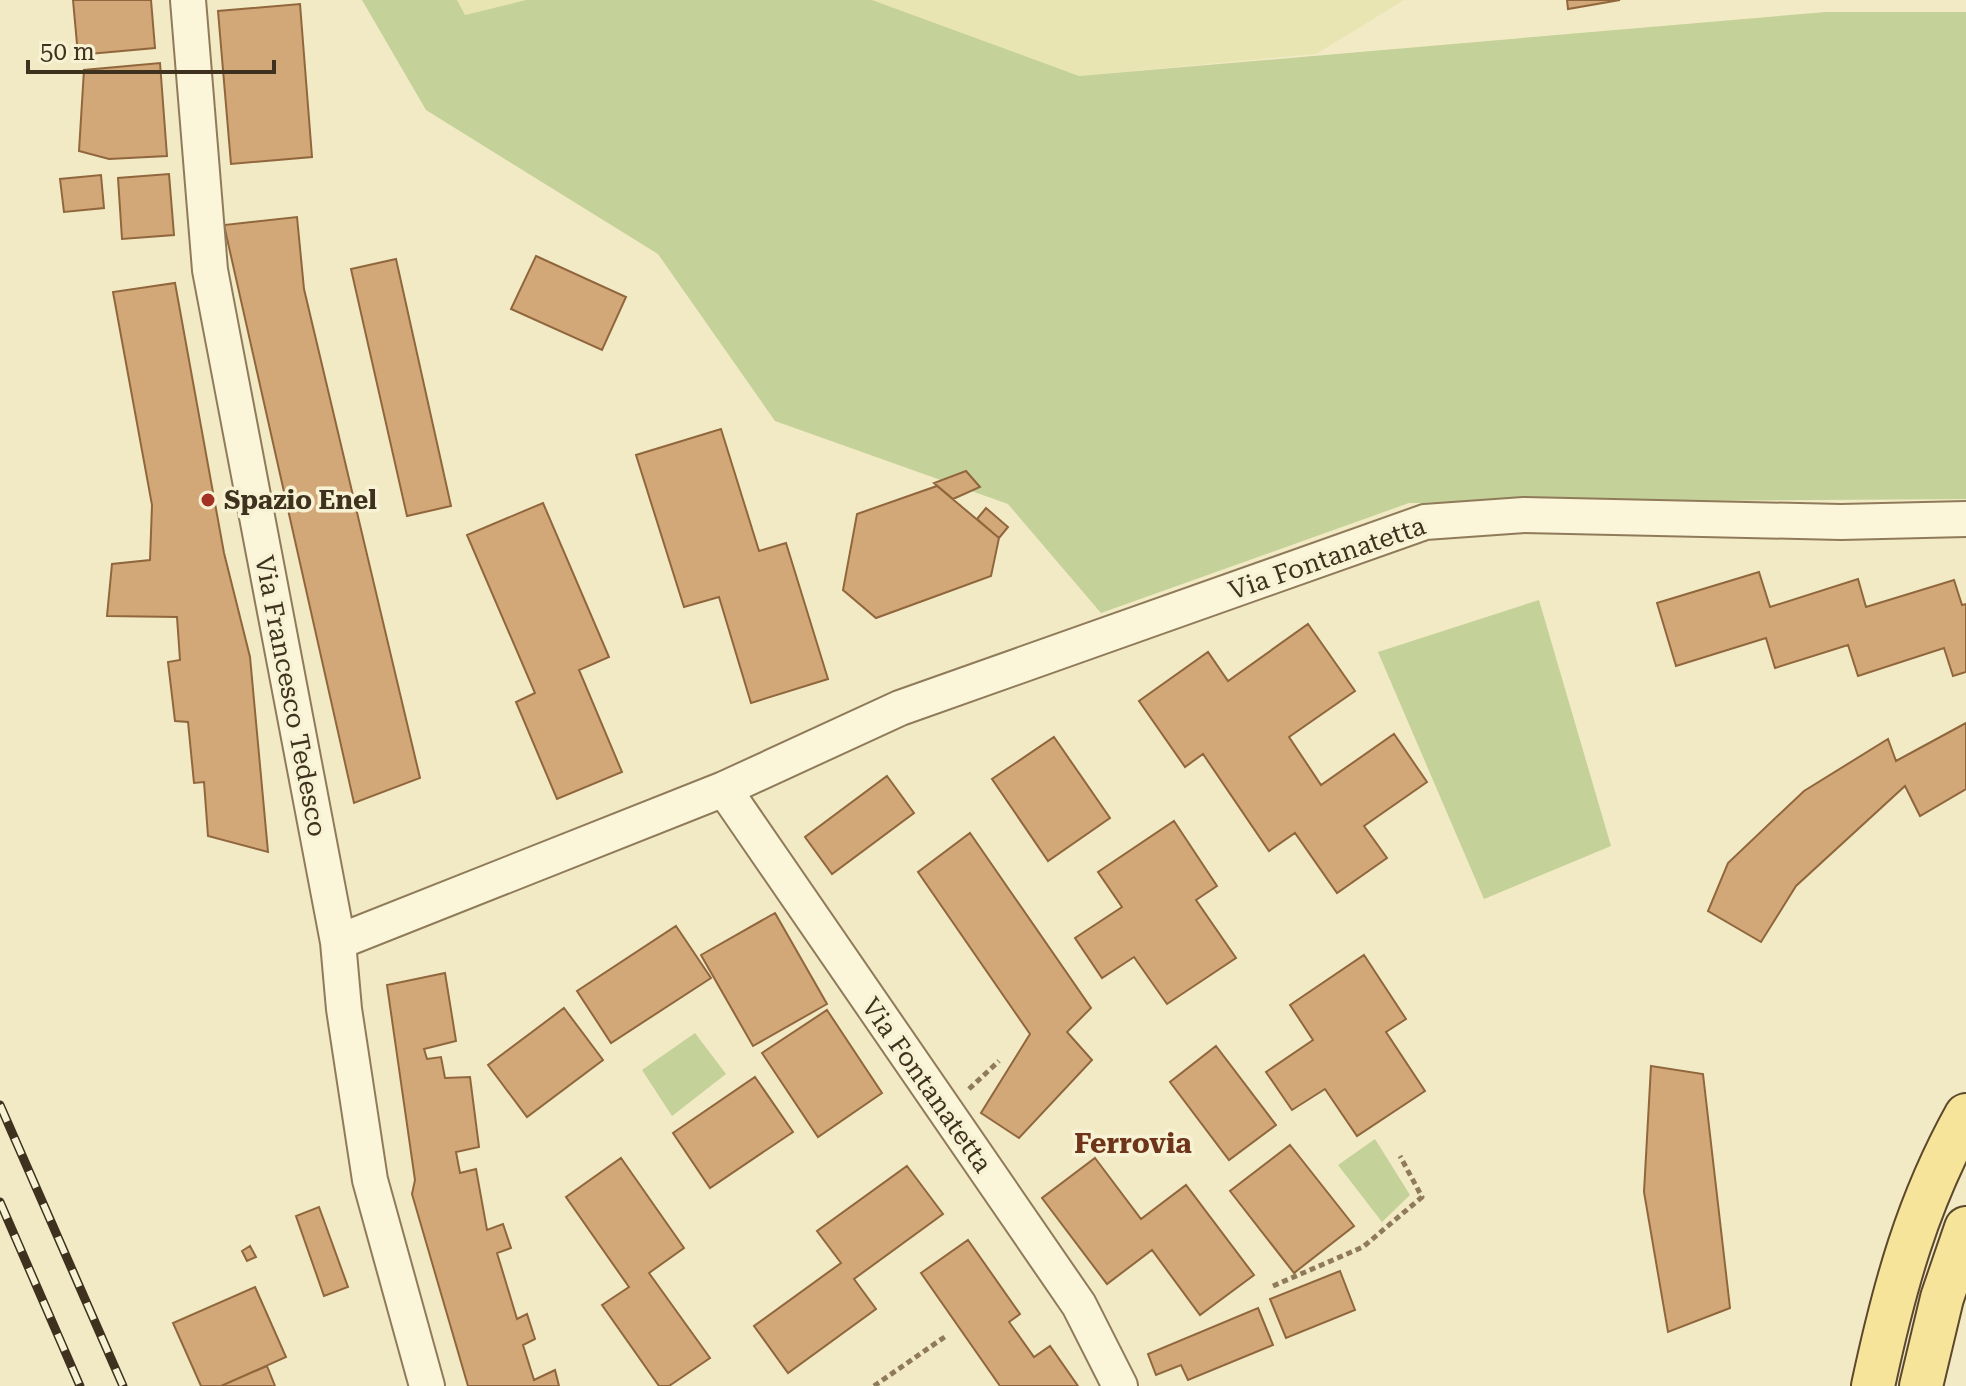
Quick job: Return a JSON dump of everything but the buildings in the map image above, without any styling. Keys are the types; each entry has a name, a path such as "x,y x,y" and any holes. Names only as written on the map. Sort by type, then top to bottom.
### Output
{"main road":[{"path":"1873,1386 1912,1231 1947,1149 1966,1115"},
{"path":"1921,1386 1942,1298 1966,1228"}],"street":[{"name":"Via Francesco Tedesco","path":"188,0 210,270 338,942 344,1009 370,1180 427,1386"},
{"name":"Via Fontanatetta","path":"338,942 724,789 900,708 1425,522 1524,515 1827,522 1966,519"},
{"name":"Via Fontanatetta","path":"724,789 1079,1305 1120,1386"}],"path":[{"path":"1273,1286 1363,1247 1422,1197 1400,1156"},
{"path":"874,1386 946,1336"}],"shaded area":[{"path":"457,0 526,0 465,15"},
{"path":"872,0 1404,0 1316,54 1079,76"}],"green space":[{"path":"362,0 457,0 465,15 526,0 872,0 1079,76 1826,12 1966,12 1966,499 1409,503 1101,613 1008,504 775,421 658,254 426,110"},
{"path":"1539,600 1611,846 1484,899 1378,652"},
{"path":"695,1033 726,1074 672,1116 642,1070"},
{"path":"1375,1139 1410,1195 1382,1222 1338,1165"}],"railway":[{"path":"0,1105 123,1386"},
{"path":"0,1202 80,1386"}],"place":[{"name":"Spazio Enel","path":"208,500"}],"district":[{"name":"Ferrovia","path":"1133,1143"}]}
